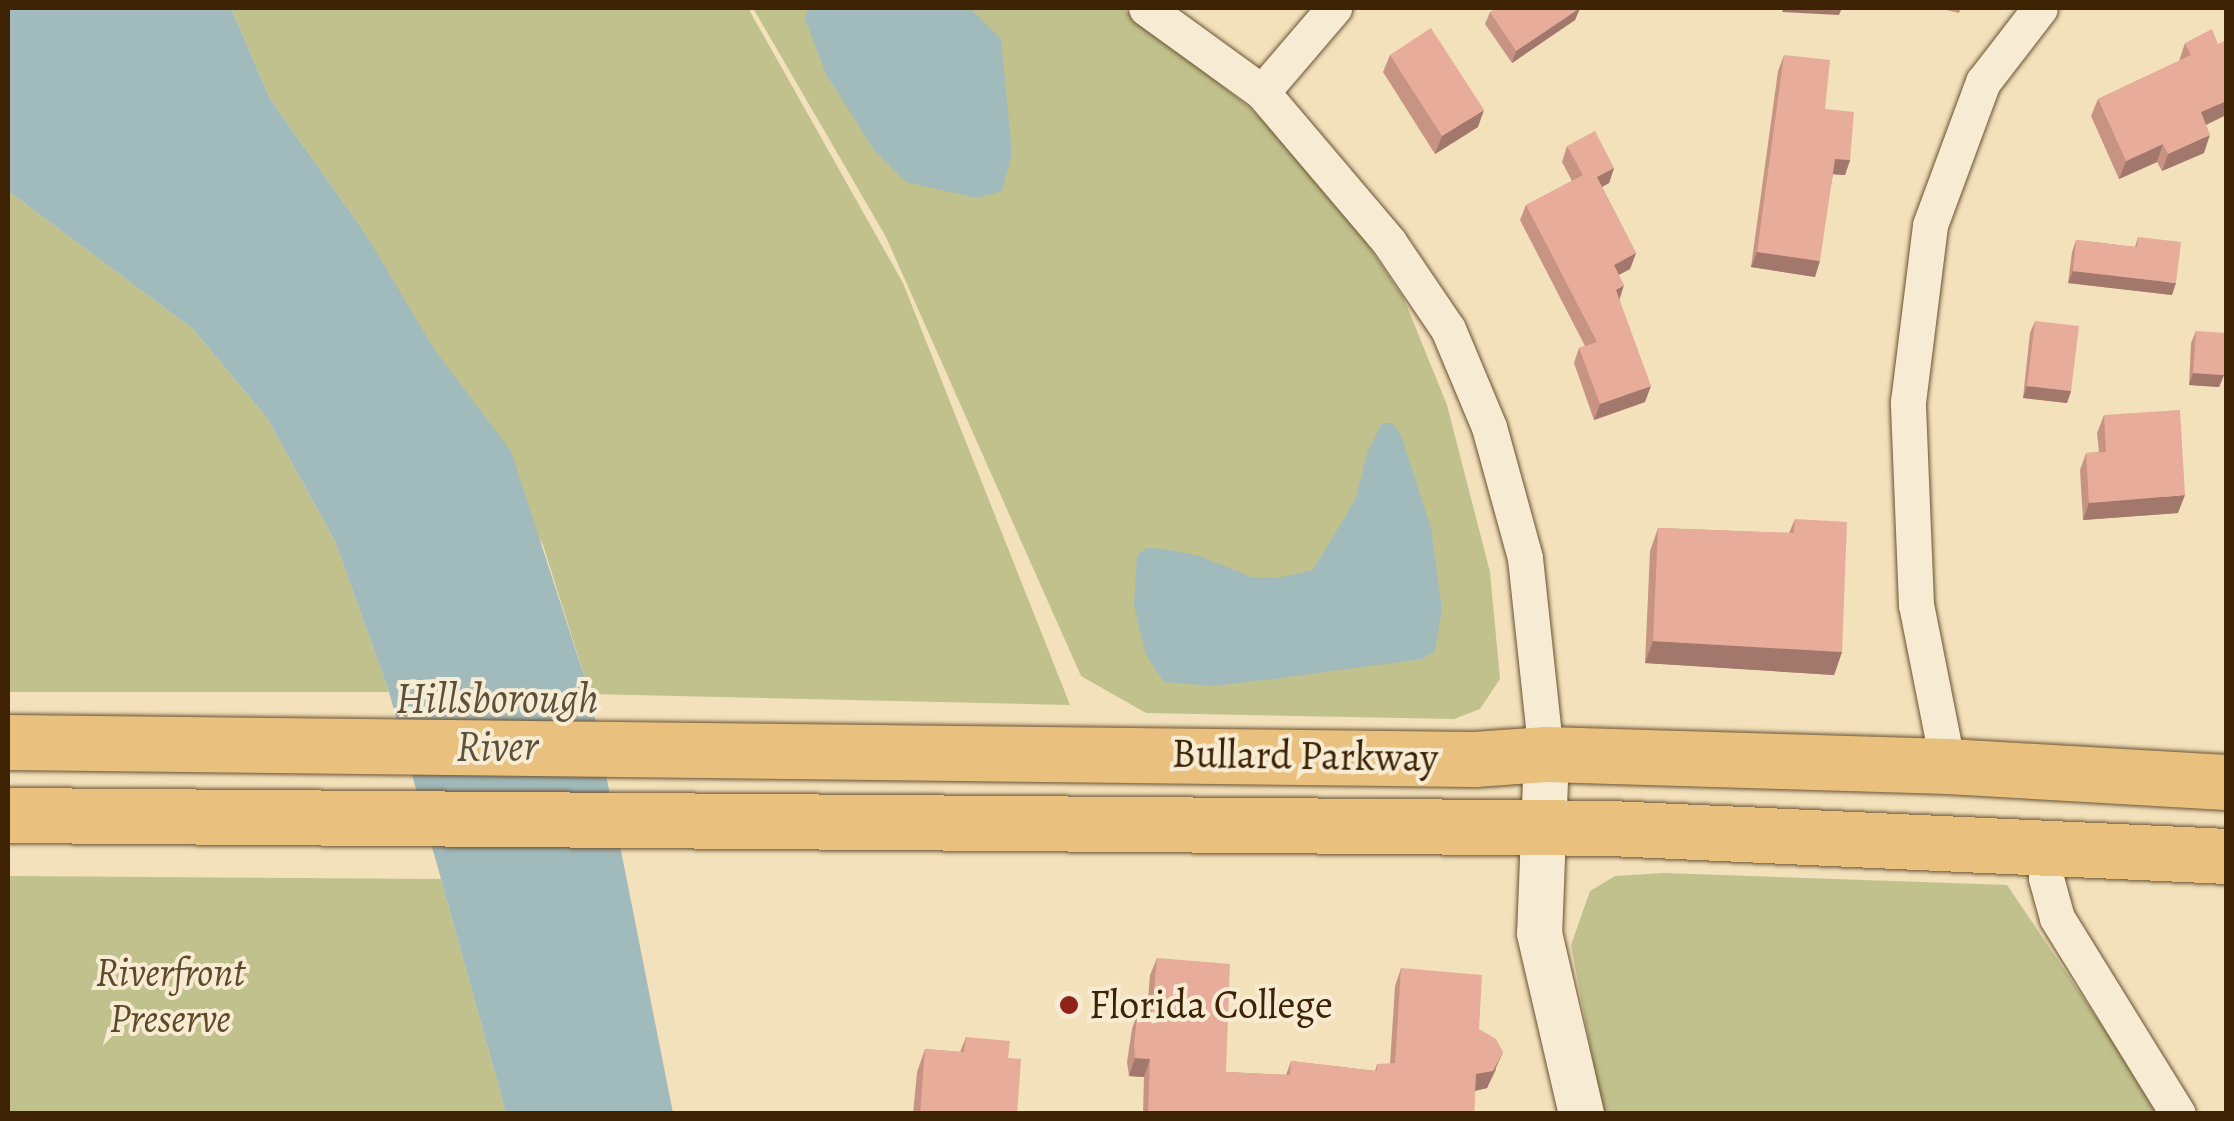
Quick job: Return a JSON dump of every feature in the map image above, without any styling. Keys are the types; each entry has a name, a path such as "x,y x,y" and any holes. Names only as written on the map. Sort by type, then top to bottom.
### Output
{"main road":[{"name":"Bullard Parkway","path":"8,742 667,746 1474,759 1546,754 1948,766 2226,782"},
{"name":"Bullard Parkway","path":"8,815 1543,828 2226,856"}],"street":[{"path":"1146,8 1262,92 1389,242 1448,329 1489,427 1525,558 1546,754 1538,933 1581,1114"},
{"path":"1262,92 1334,8"},
{"path":"1948,766 1916,605 1908,402 1922,284 1930,225 1983,82 2040,8"},
{"path":"2046,847 2046,878 2056,918 2178,1114"}],"green space":[{"path":"231,8 748,8 903,283 1070,705 590,694 543,545 365,233 270,99"},
{"path":"753,8 1122,8 1249,107 1322,177 1404,299 1447,405 1490,572 1500,679 1480,709 1454,719 1146,713 1081,676 886,237"},
{"path":"8,191 193,329 267,418 335,541 389,692 8,692"},
{"path":"1664,873 2007,885 2114,1043 2156,1113 1603,1113 1571,945 1590,891 1615,876"},
{"name":"Riverfront Preserve","path":"8,876 441,879 506,1113 8,1113"}],"water":[{"name":"Hillsborough River","path":"8,8 231,8 270,99 365,233 434,349 511,451 590,694 673,1113 506,1113 389,692 335,541 267,418 193,329 8,191"},
{"path":"808,8 970,8 1001,39 1012,154 1002,191 977,198 906,182 874,150 826,74 805,19"},
{"path":"1382,423 1392,423 1401,435 1431,528 1442,610 1435,651 1422,659 1214,686 1164,682 1146,655 1134,606 1137,555 1147,548 1165,549 1199,556 1252,577 1277,578 1313,570 1355,500 1368,451"}],"building":[{"path":"1496,8 1580,8 1516,51 1490,12"},
{"path":"1431,28 1484,110 1442,136 1390,55"},
{"path":"2212,29 2218,44 2226,40 2226,101 2201,112 2210,135 2168,154 2163,144 2126,161 2098,99 2191,55 2185,43"},
{"path":"1784,55 1830,60 1825,109 1854,112 1850,160 1835,159 1820,261 1757,252"},
{"path":"1595,131 1614,168 1597,177 1636,253 1614,265 1624,285 1616,290 1651,386 1600,404 1579,348 1597,342 1526,205 1583,175 1567,146"},
{"path":"2138,237 2181,242 2176,283 2073,271 2076,240 2137,247"},
{"path":"2035,321 2079,326 2071,391 2027,386"},
{"path":"2196,331 2226,333 2224,375 2193,373"},
{"path":"2180,410 2185,495 2089,503 2086,453 2106,452 2104,415"},
{"path":"1795,519 1847,522 1842,652 1653,641 1658,528 1794,533"},
{"path":"1157,958 1230,964 1226,1072 1290,1075 1291,1061 1377,1071 1377,1064 1395,1063 1401,968 1482,975 1479,1029 1496,1039 1503,1052 1493,1071 1476,1074 1474,1114 1148,1114 1150,1059 1135,1058 1134,1044 1138,1011 1152,1012"},
{"path":"966,1037 1010,1041 1008,1058 1021,1059 1017,1114 920,1114 925,1049 964,1052"}],"place":[{"name":"Florida College","path":"1069,1005"}]}
